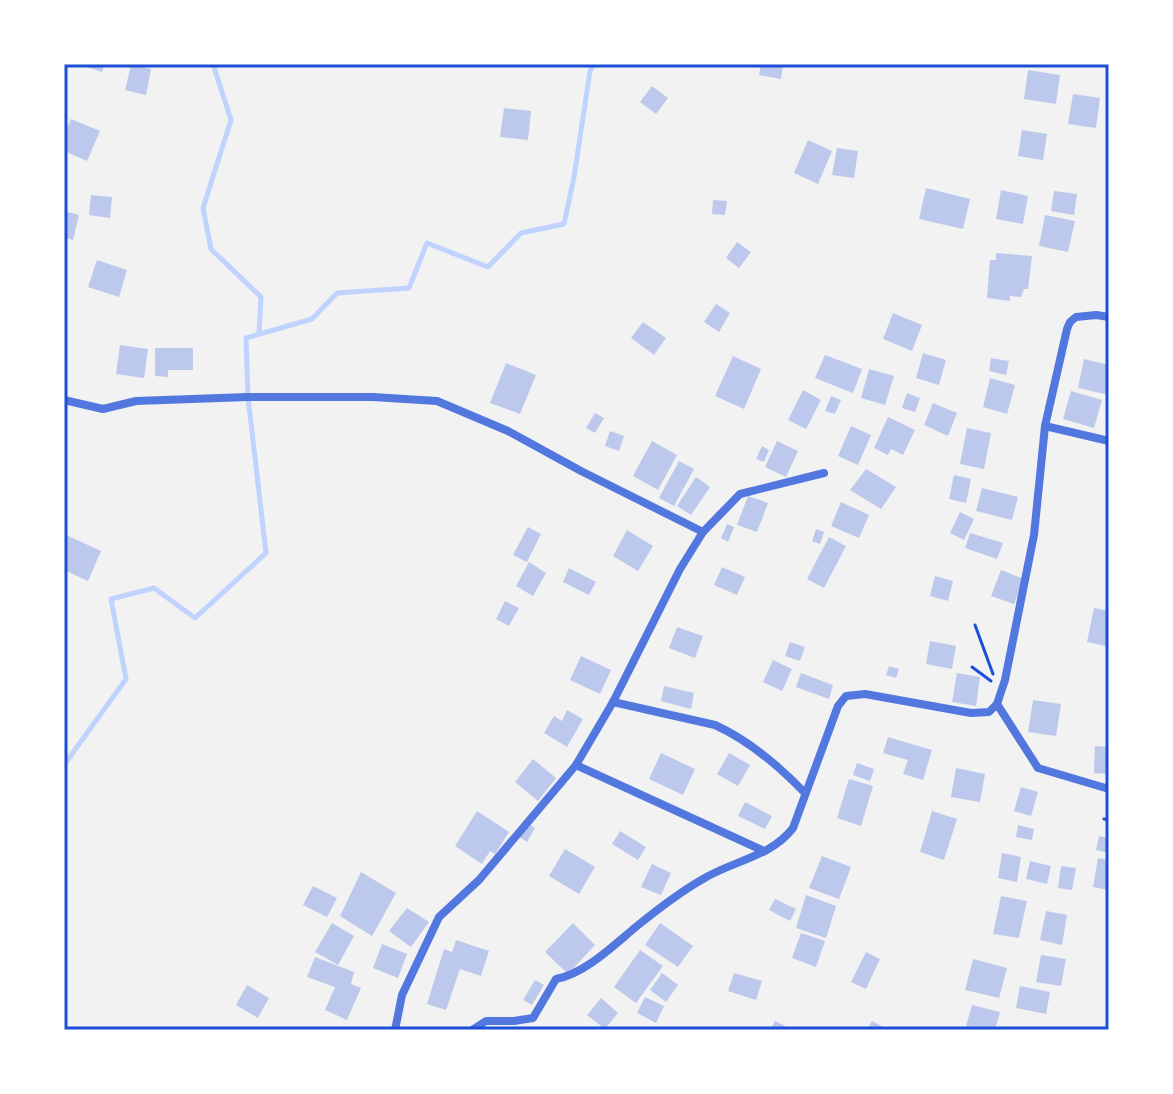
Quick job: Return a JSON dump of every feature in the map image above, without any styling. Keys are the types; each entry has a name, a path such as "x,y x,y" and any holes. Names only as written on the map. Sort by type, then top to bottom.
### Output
{"street":[{"path":"472,1030 486,1021 533,1018 556,979 569,977 591,962 704,878 764,851 786,837 793,828 838,706 846,696 865,694 971,713 989,712 997,704 1005,680 1034,535 1045,426 1064,337 1070,322 1076,317 1109,317"},
{"path":"64,400 103,409 136,401 263,397 373,397 437,401 508,431 703,532"},
{"path":"1045,426 1109,441"},
{"path":"395,1030 402,995 439,917 479,880 576,765 613,702 680,569 703,532 740,494 824,473"},
{"path":"613,702 722,728 786,773 805,793"},
{"path":"997,704 1038,768 1109,789"},
{"path":"576,765 764,851"}],"path":[{"path":"972,667 997,685 975,625"}],"building":[{"path":"88,64 105,64 102,72 87,67"},
{"path":"761,64 783,64 781,79 759,75"},
{"path":"131,65 151,69 146,95 125,90"},
{"path":"1028,70 1060,75 1056,104 1024,99"},
{"path":"652,86 668,98 656,114 640,102"},
{"path":"1073,94 1100,98 1096,128 1068,124"},
{"path":"504,108 531,111 528,140 500,137"},
{"path":"71,119 100,131 87,161 64,151 64,136"},
{"path":"1022,130 1047,134 1043,160 1018,156"},
{"path":"808,140 832,151 818,184 794,173"},
{"path":"837,148 858,151 854,178 832,175"},
{"path":"926,188 970,199 963,229 919,219"},
{"path":"1001,190 1028,196 1023,224 996,219"},
{"path":"1054,191 1077,194 1074,215 1051,211"},
{"path":"91,195 112,197 110,218 89,215"},
{"path":"713,200 727,201 725,215 712,214"},
{"path":"64,211 79,215 73,240 64,237"},
{"path":"1045,215 1075,221 1068,252 1039,246"},
{"path":"737,242 751,252 739,268 726,258"},
{"path":"996,253 1032,256 1028,289 1024,289 1021,297 1010,296 1010,301 987,298 990,260 996,260"},
{"path":"97,260 127,270 119,297 88,287"},
{"path":"716,304 730,313 719,332 704,322"},
{"path":"893,313 922,325 912,351 883,339"},
{"path":"643,322 666,338 654,355 631,338"},
{"path":"120,345 148,349 144,378 116,374"},
{"path":"155,348 193,348 193,370 168,370 168,377 155,376"},
{"path":"923,353 946,360 939,385 916,378"},
{"path":"825,355 862,369 853,393 815,378"},
{"path":"733,356 761,369 744,409 715,396"},
{"path":"991,358 1009,361 1006,375 989,371"},
{"path":"1084,359 1109,365 1109,395 1078,388"},
{"path":"506,363 536,375 520,414 490,403"},
{"path":"869,369 894,376 885,405 861,398"},
{"path":"990,378 1015,385 1007,414 983,407"},
{"path":"803,390 821,400 806,429 788,420"},
{"path":"1071,391 1102,400 1094,428 1063,419"},
{"path":"907,393 920,398 915,412 902,408"},
{"path":"831,396 841,400 835,414 825,411"},
{"path":"933,403 957,413 948,436 924,425"},
{"path":"595,413 604,418 595,433 586,428"},
{"path":"888,417 915,430 903,455 891,449 888,455 874,448"},
{"path":"851,426 871,435 858,465 838,456"},
{"path":"967,428 991,433 984,469 960,464"},
{"path":"610,431 624,436 619,451 605,446"},
{"path":"652,441 677,455 658,490 633,476"},
{"path":"777,441 798,451 786,477 765,467"},
{"path":"762,446 769,450 764,462 756,459"},
{"path":"679,461 694,469 674,506 659,498"},
{"path":"866,469 896,487 881,509 850,490"},
{"path":"954,475 971,479 966,503 949,499"},
{"path":"696,477 710,487 691,515 677,506"},
{"path":"982,488 1018,497 1012,520 976,511"},
{"path":"748,496 768,503 757,532 737,525"},
{"path":"841,502 869,515 859,538 831,526"},
{"path":"960,512 974,519 964,540 950,533"},
{"path":"727,524 734,527 728,542 721,538"},
{"path":"528,527 541,534 527,562 513,555"},
{"path":"816,529 824,532 820,544 812,541"},
{"path":"627,530 653,546 638,571 613,556"},
{"path":"970,533 1003,543 997,559 965,548"},
{"path":"64,534 101,551 88,581 64,570"},
{"path":"829,537 846,546 824,588 807,579"},
{"path":"529,562 546,573 533,596 516,586"},
{"path":"722,567 745,577 737,595 714,585"},
{"path":"569,568 596,582 589,595 563,582"},
{"path":"1001,570 1024,579 1014,604 991,596"},
{"path":"935,576 953,581 948,601 930,596"},
{"path":"505,601 519,608 509,626 496,619"},
{"path":"1094,608 1109,611 1109,640 1106,646 1087,642"},
{"path":"677,627 703,636 695,658 669,648"},
{"path":"930,641 956,646 952,669 926,664"},
{"path":"790,642 805,647 800,661 785,656"},
{"path":"581,656 611,670 600,694 570,680"},
{"path":"773,660 792,669 782,691 763,682"},
{"path":"889,666 899,669 896,678 886,675"},
{"path":"801,673 833,685 829,699 796,687"},
{"path":"957,673 980,677 976,706 952,702"},
{"path":"664,686 694,693 691,709 661,701"},
{"path":"1033,700 1061,704 1056,736 1028,732"},
{"path":"567,710 583,719 567,747 544,733 554,716 562,721"},
{"path":"888,737 932,750 923,780 903,774 908,760 883,753"},
{"path":"1095,746 1109,747 1109,774 1094,773"},
{"path":"661,753 695,769 683,795 649,779"},
{"path":"729,753 750,765 738,786 717,774"},
{"path":"533,759 556,778 538,801 515,782"},
{"path":"857,763 874,769 870,781 853,775"},
{"path":"956,768 985,774 980,802 951,797"},
{"path":"849,779 873,786 861,826 837,818"},
{"path":"1021,787 1038,792 1031,816 1014,811"},
{"path":"745,802 772,816 765,829 738,816"},
{"path":"477,811 509,832 495,854 490,851 482,864 455,846"},
{"path":"932,811 957,819 944,860 920,852"},
{"path":"524,821 535,828 527,842 515,834"},
{"path":"1018,825 1034,829 1032,840 1016,837"},
{"path":"620,831 646,847 638,860 612,844"},
{"path":"1099,836 1109,838 1109,853 1096,850"},
{"path":"565,849 595,867 579,894 549,876"},
{"path":"1002,853 1021,857 1017,882 998,878"},
{"path":"822,856 851,867 839,899 809,888"},
{"path":"1098,858 1109,860 1108,890 1093,887"},
{"path":"1030,861 1051,866 1047,884 1026,879"},
{"path":"652,864 671,873 661,895 641,887"},
{"path":"1061,866 1076,868 1072,890 1058,888"},
{"path":"361,872 396,893 372,936 340,916"},
{"path":"313,886 337,898 327,917 303,905"},
{"path":"806,895 836,906 826,938 796,928"},
{"path":"1001,896 1027,901 1019,938 993,934"},
{"path":"775,899 796,909 790,921 769,910"},
{"path":"407,908 429,922 411,947 389,931"},
{"path":"1046,911 1067,915 1062,945 1040,940"},
{"path":"332,923 354,936 338,965 315,952"},
{"path":"573,923 595,945 568,974 545,952"},
{"path":"660,923 693,946 678,967 645,945"},
{"path":"801,933 825,941 816,967 792,958"},
{"path":"456,940 489,951 481,976 460,969 446,1010 427,1004 444,949 452,952"},
{"path":"382,944 407,954 398,978 373,968"},
{"path":"640,950 663,966 636,1003 614,987"},
{"path":"866,952 880,959 866,989 851,982"},
{"path":"1041,955 1066,959 1061,986 1036,982"},
{"path":"315,957 354,972 351,984 361,988 347,1020 325,1010 335,987 307,977"},
{"path":"973,959 1007,968 999,998 965,990"},
{"path":"662,973 678,985 666,1002 650,990"},
{"path":"734,973 762,981 756,1000 728,991"},
{"path":"535,980 544,985 532,1005 523,1000"},
{"path":"247,985 269,998 258,1018 236,1005"},
{"path":"1020,986 1050,992 1046,1014 1016,1008"},
{"path":"645,997 664,1006 656,1023 637,1013"},
{"path":"601,998 618,1013 605,1029 587,1015"},
{"path":"972,1005 1000,1012 995,1030 965,1030"},
{"path":"775,1021 793,1030 770,1030"},
{"path":"872,1021 889,1030 867,1030"}],"waterway":[{"path":"213,64 231,120 203,208 211,249 261,297 259,334"},
{"path":"64,765 126,679 111,599 154,588 195,618 266,553 248,397 246,338 312,319 337,293 409,288 427,243 488,267 521,233 564,224 590,71 594,64"}]}
